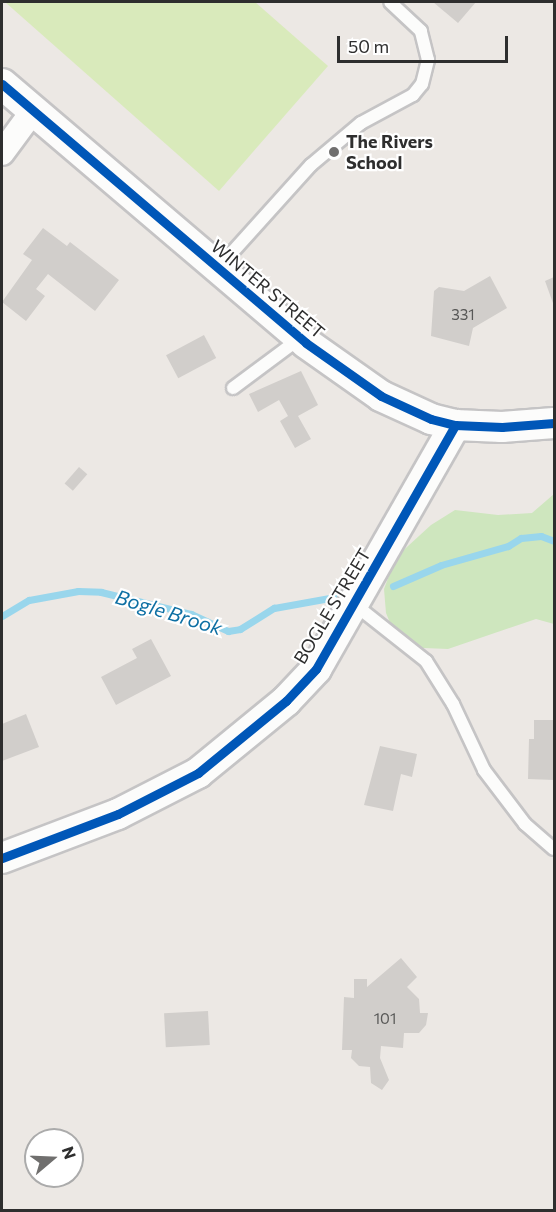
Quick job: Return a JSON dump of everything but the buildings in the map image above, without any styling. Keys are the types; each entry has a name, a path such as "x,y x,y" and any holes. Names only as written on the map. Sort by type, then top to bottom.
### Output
{"street":[{"name":"WINTER STREET","path":"2,84 300,338 381,396 431,419 455,425 502,427 555,423"},
{"path":"2,153 33,111"},
{"name":"BOGLE STREET","path":"2,858 118,814 198,773 244,739 286,701 316,669 455,425"}],"lane":[{"path":"218,268 311,165 361,123 413,95 422,84 428,60 421,31 390,2"},
{"path":"233,388 300,338"},
{"path":"354,604 426,661 453,704 484,770 525,824 555,849"}],"green space":[{"path":"5,2 255,2 328,66 219,191"},
{"path":"554,494 554,624 536,619 448,649 400,647 386,613 384,589 396,557 431,525 455,510 498,515 532,513"}],"waterway":[{"name":"Bogle Brook","path":"393,586 441,565 508,546 521,538 541,536 554,541"},
{"name":"Bogle Brook","path":"2,616 29,600 78,591 101,592 191,614 228,631 240,629 274,608 335,597"}],"cycle path":[{"path":"2,84 306,343 381,396 431,419 455,425 502,427 554,423"},
{"path":"2,858 118,814 198,773 286,701 316,669 455,425"}],"place":[{"name":"The Rivers School","path":"334,152"}]}
